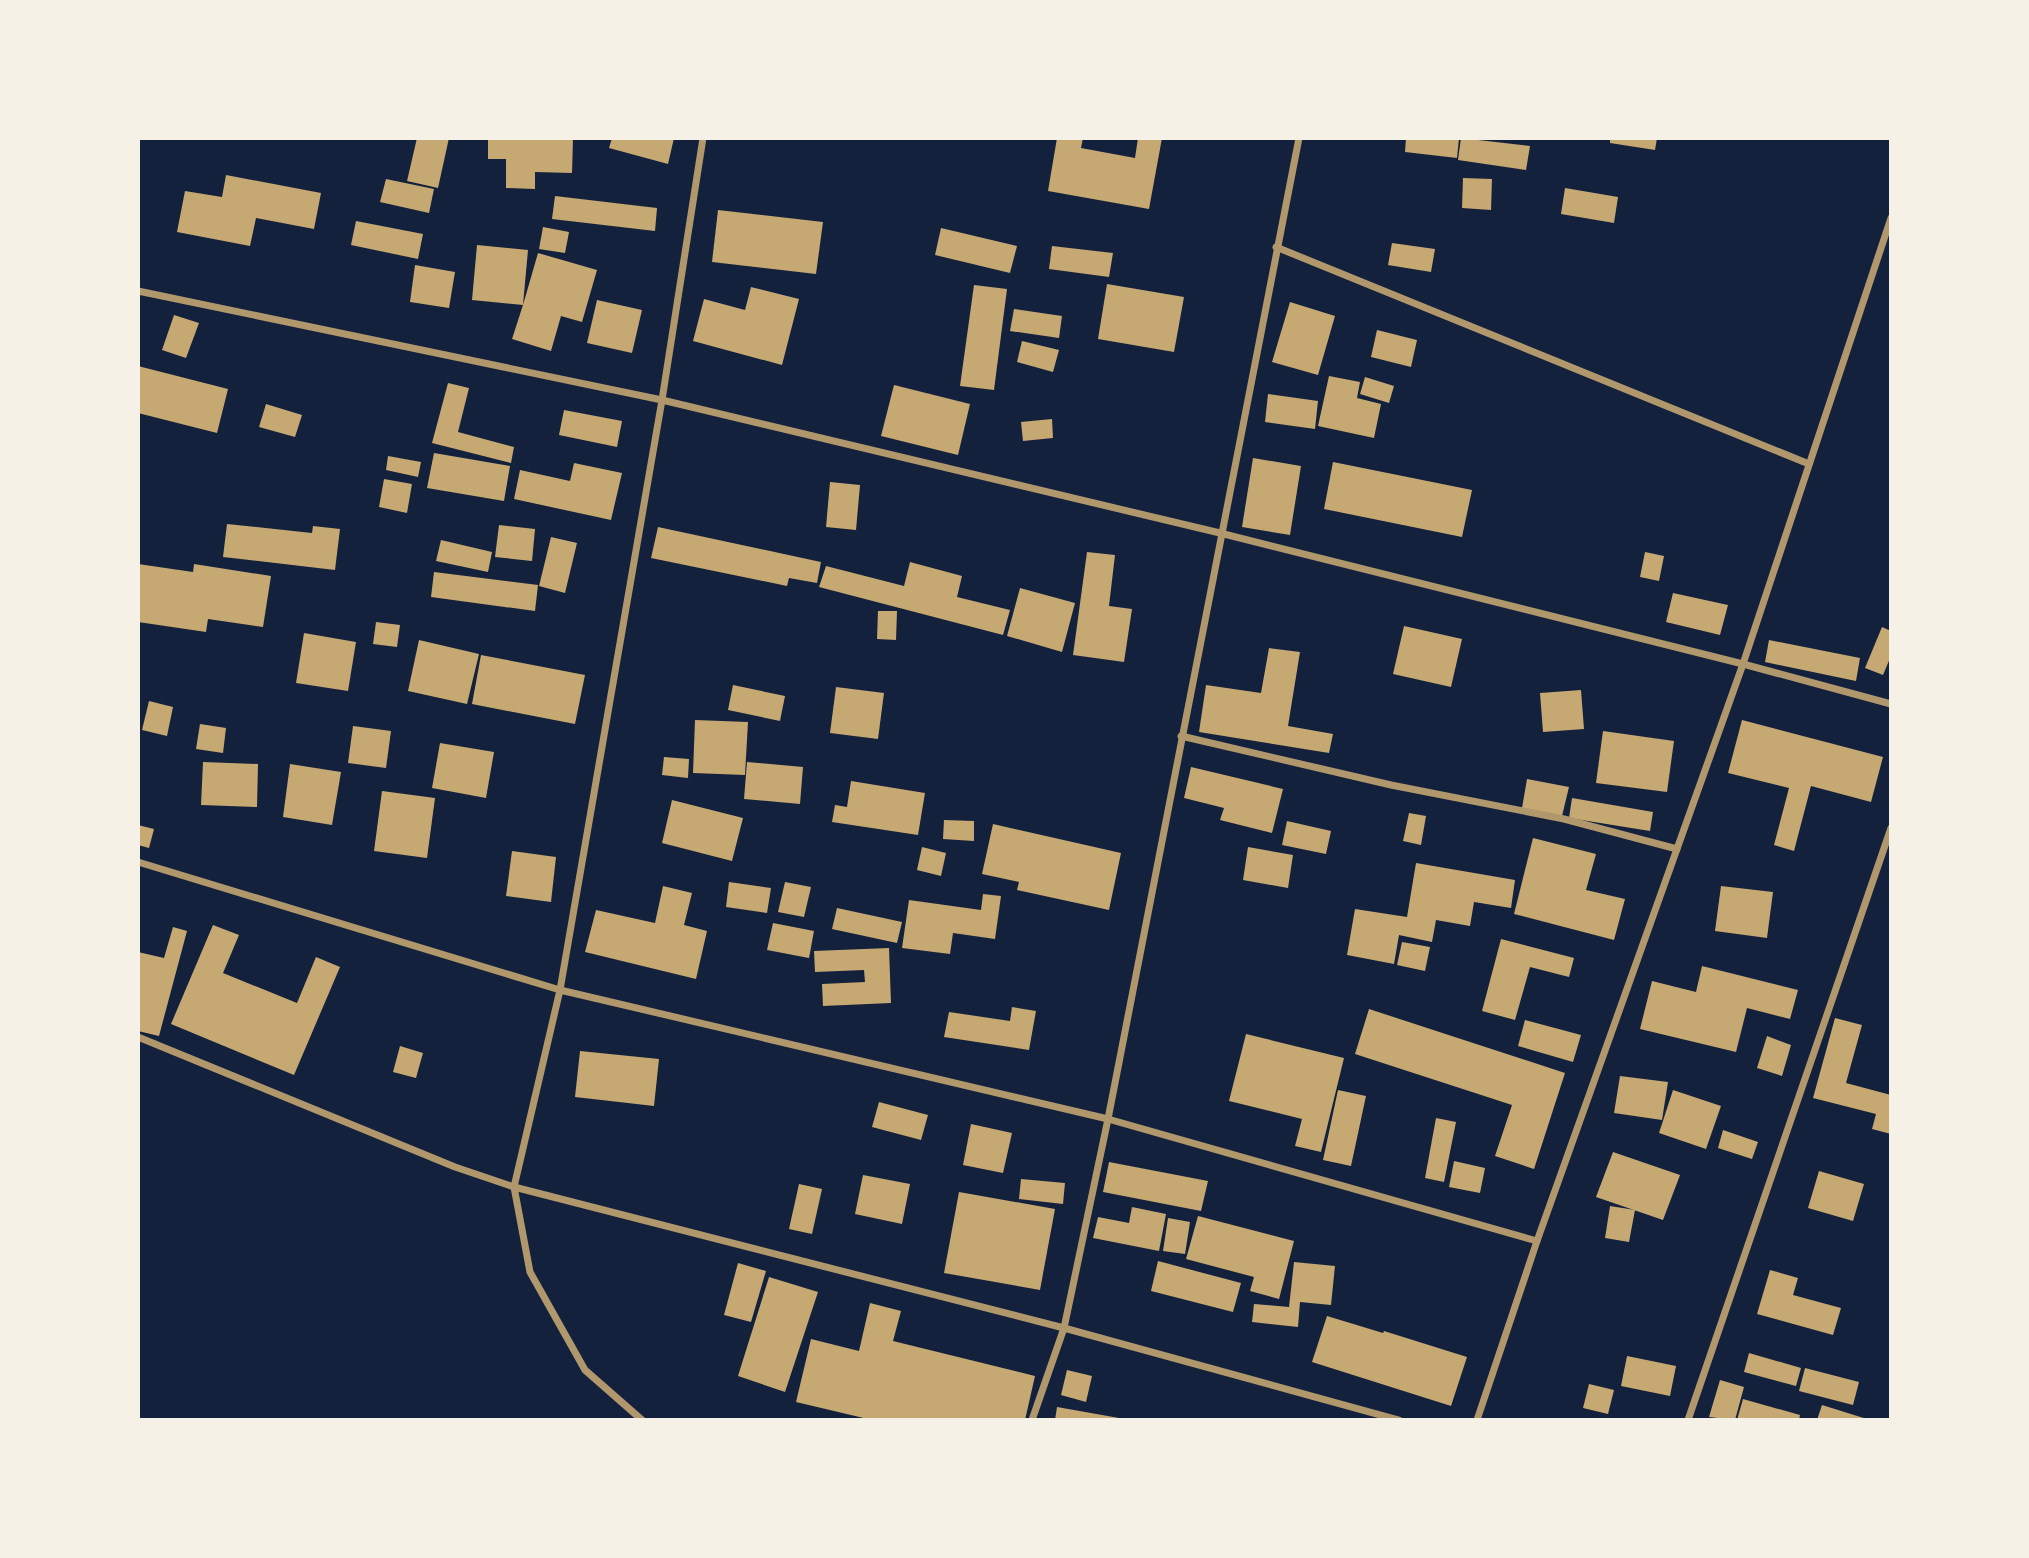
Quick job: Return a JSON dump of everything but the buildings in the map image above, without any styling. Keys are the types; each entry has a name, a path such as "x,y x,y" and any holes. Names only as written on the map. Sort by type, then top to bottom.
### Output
{"street":[{"path":"642,1420 585,1370 530,1272 514,1187 560,990 662,400 703,138"},
{"path":"1031,1420 1064,1328 1108,1119 1299,138"},
{"path":"1477,1420 1537,1241 1743,664 1891,218"},
{"path":"1276,247 1809,464"},
{"path":"138,291 662,400 1220,533 1743,664 1891,705"},
{"path":"1181,736 1391,785 1564,819 1677,849"},
{"path":"1688,1420 1891,828"},
{"path":"138,862 560,990 1108,1119 1537,1241"},
{"path":"138,1037 442,1162 514,1187 1064,1328 1399,1420"}]}
